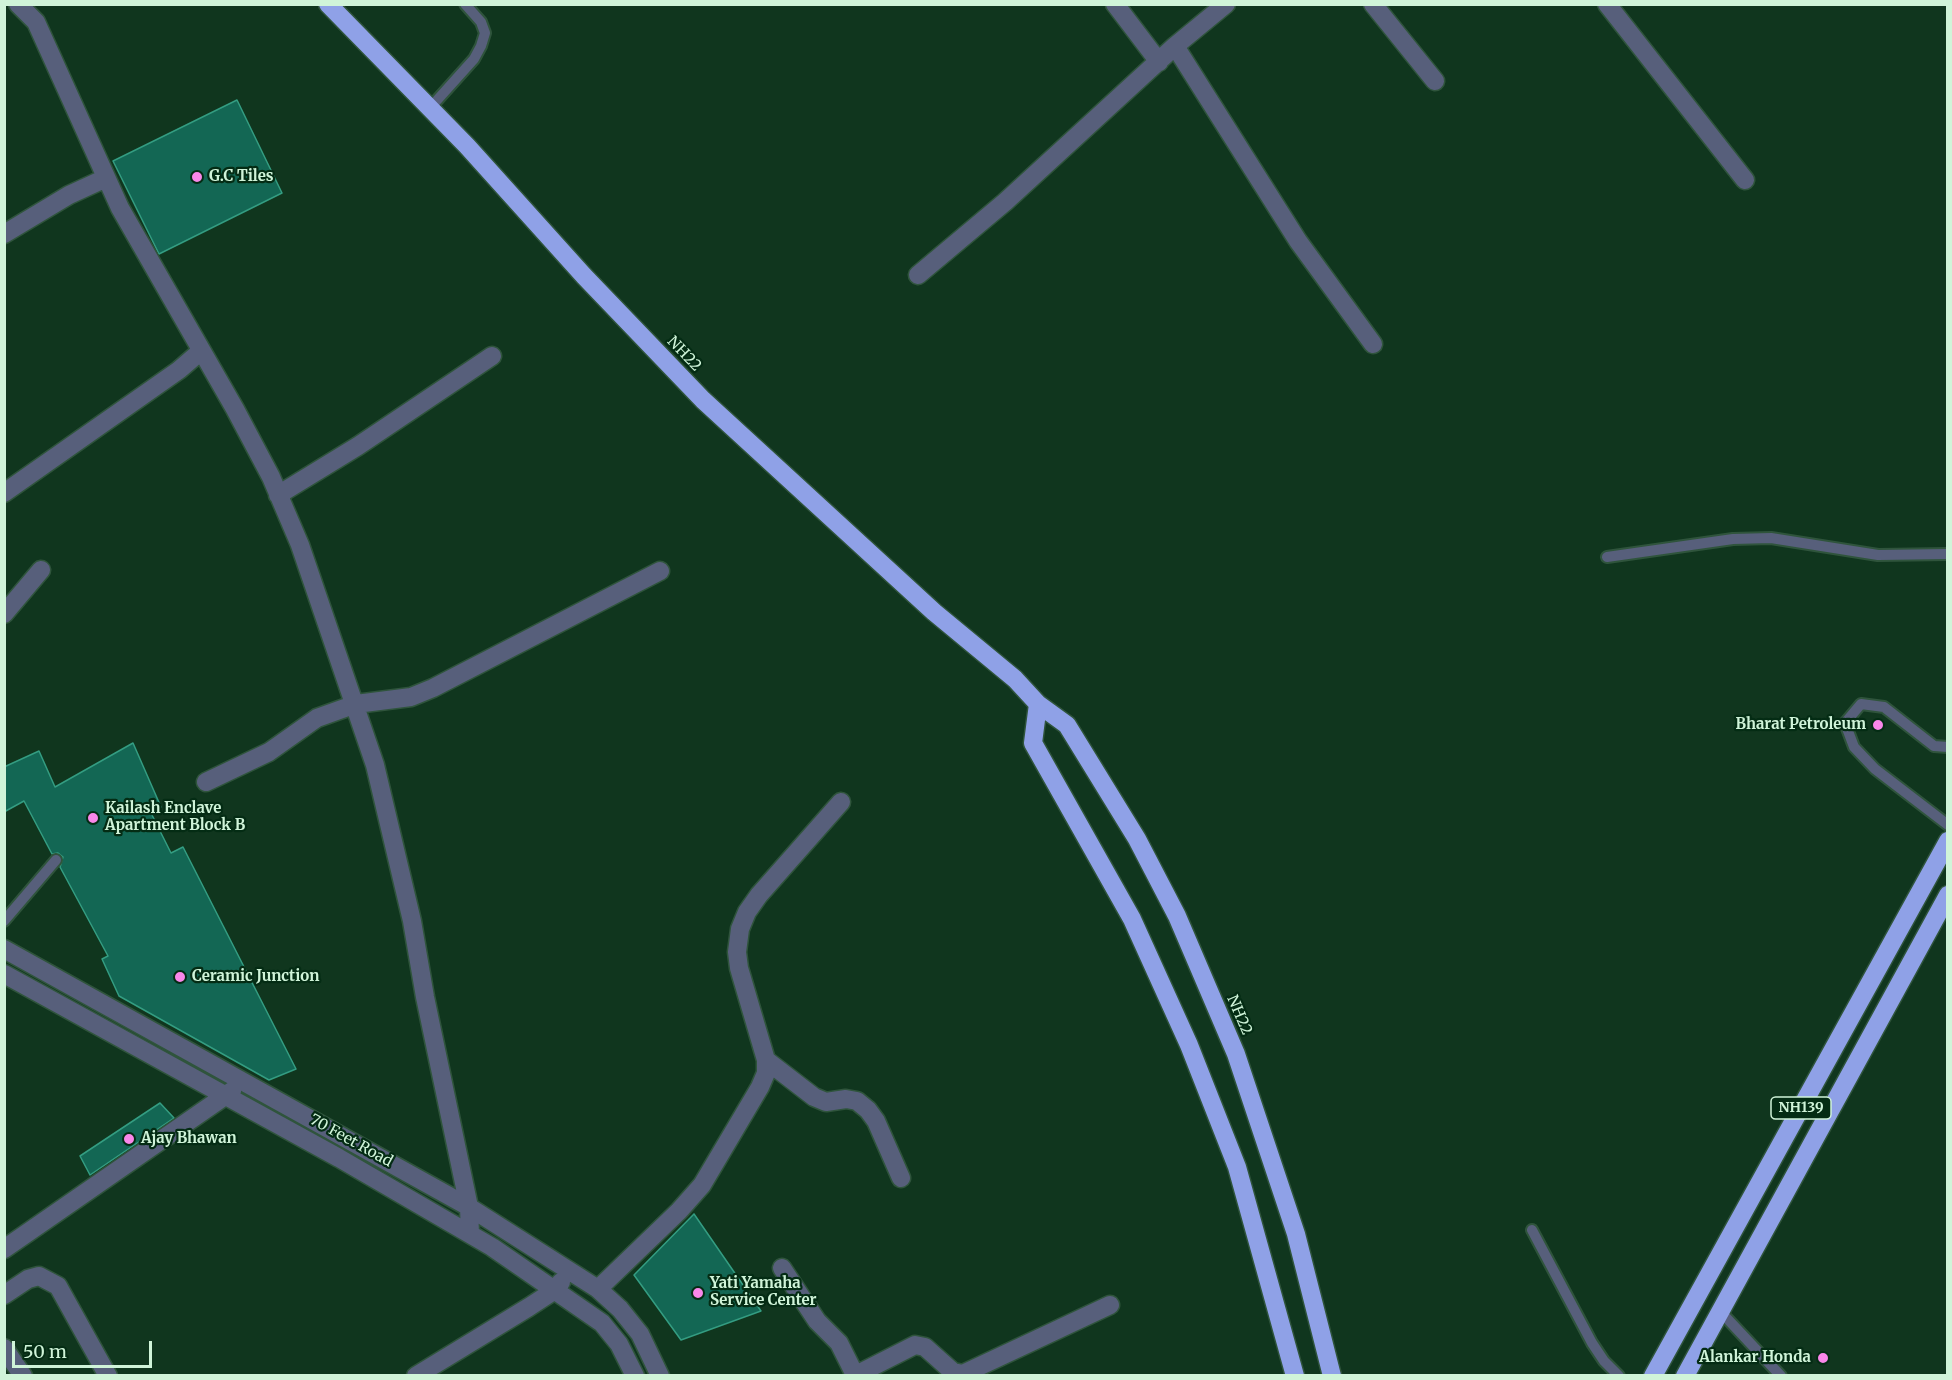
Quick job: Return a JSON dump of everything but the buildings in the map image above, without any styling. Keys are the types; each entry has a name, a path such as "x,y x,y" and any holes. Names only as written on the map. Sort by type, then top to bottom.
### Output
{"highway":[{"name":"NH22","path":"328,4 430,108 703,400 934,612 1014,679 1038,704 1067,725 1137,839 1177,916 1236,1054 1296,1234 1332,1376"},
{"path":"1038,704 1033,744 1132,919 1190,1045 1233,1156 1295,1376"},
{"name":"NH139","path":"1653,1376 1947,841"},
{"name":"NH139","path":"1685,1376 1947,895"}],"street":[{"path":"18,4 36,22 106,178 140,246 235,409 300,545 375,765 412,921 427,1008 469,1207 470,1234"},
{"path":"1115,4 1159,62"},
{"path":"918,275 1005,202 1175,46 1226,4"},
{"path":"1373,4 1435,81"},
{"path":"1607,4 1745,180"},
{"path":"1175,46 1292,232 1373,344"},
{"path":"4,234 69,195 106,178"},
{"path":"4,493 163,381 201,351"},
{"path":"278,495 368,440 492,356"},
{"path":"4,614 41,570"},
{"path":"206,782 269,752 317,718 356,704 401,699 433,688 660,571"},
{"path":"598,1289 679,1211 702,1185 760,1087 766,1073 766,1059 739,969 737,952 740,929 747,912 759,895 841,802"},
{"name":"70 Feet Road","path":"4,949 469,1207 598,1289 640,1334 660,1376"},
{"name":"70 Feet Road","path":"4,974 470,1234 602,1323 619,1344 635,1376"},
{"path":"766,1059 814,1097 826,1102 846,1099 857,1101 868,1110 876,1121 901,1178"},
{"path":"4,1249 244,1082"},
{"path":"4,1232 32,1231"},
{"path":"782,1268 817,1321 839,1343 855,1375 915,1345 925,1347 953,1372 963,1374 1110,1305"},
{"path":"416,1376 555,1290 569,1271"},
{"path":"4,1295 28,1279 39,1276 58,1286 108,1376"},
{"path":"4,1348 23,1376"}],"lane":[{"path":"430,108 474,59 481,46 485,33 480,22 465,4"},
{"path":"1607,557 1733,539 1771,538 1878,555 1947,554"},
{"path":"1947,747 1934,746 1884,708 1862,704 1845,723 1854,747 1875,769 1947,825"},
{"path":"4,921 56,860"},
{"path":"1532,1230 1592,1343 1604,1361 1619,1376"},
{"path":"1720,1311 1781,1376"}],"place":[{"name":"G.C Tiles","path":"197,177"},
{"name":"Bharat Petroleum","path":"1878,725"},
{"name":"Kailash Enclave Apartment Block B","path":"93,818"},
{"name":"Ceramic Junction","path":"180,977"},
{"name":"Ajay Bhawan","path":"129,1139"},
{"name":"Yati Yamaha Service Center","path":"698,1293"},
{"name":"Alankar Honda","path":"1823,1358"}]}
